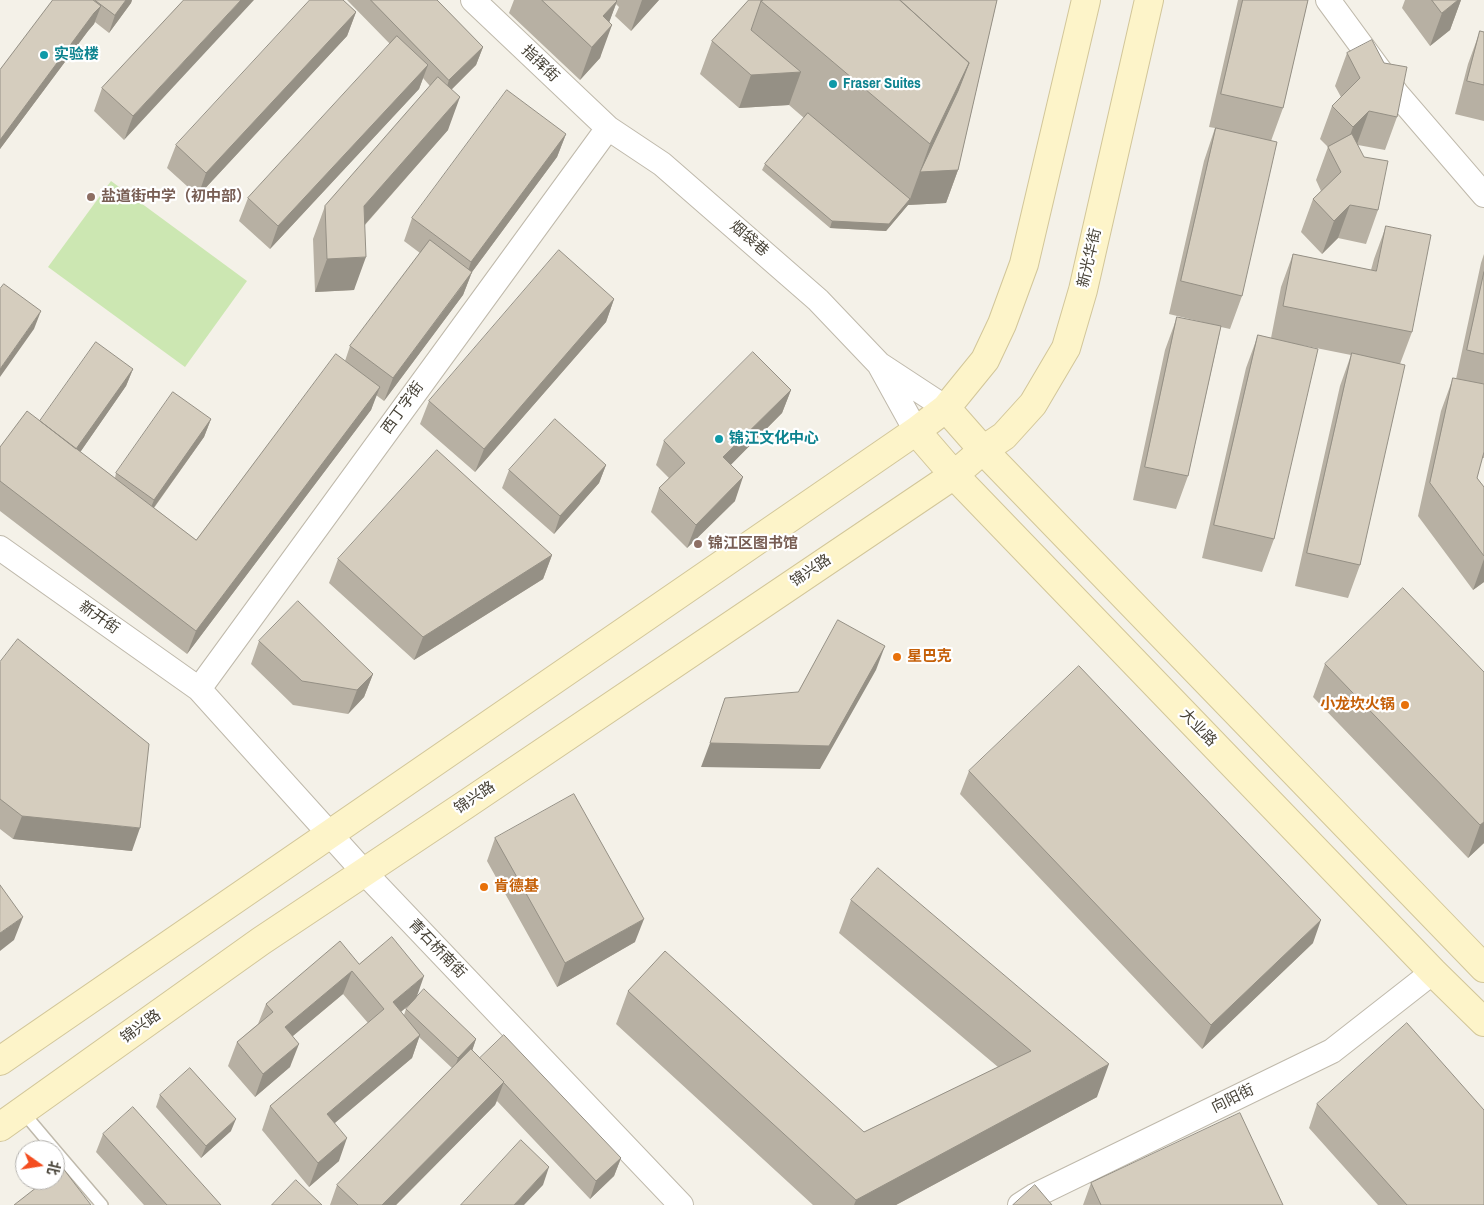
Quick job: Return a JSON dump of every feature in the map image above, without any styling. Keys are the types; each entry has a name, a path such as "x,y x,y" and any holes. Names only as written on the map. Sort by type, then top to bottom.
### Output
{"main road":[{"path":"0,1062 916,431 946,408 985,360 1002,324 1024,264 1086,0"},
{"name":"新光华街","path":"954,474 983,450 1004,436 1033,404 1066,348 1083,290 1149,0"},
{"path":"946,408 983,450 1484,968"},
{"name":"大业路","path":"916,431 954,474 1433,972 1484,1022"},
{"name":"锦兴路","path":"0,1127 261,941 954,474"}],"street":[{"name":"指挥街","path":"473,0 608,128"},
{"path":"1328,0 1397,94 1484,195"},
{"name":"烟袋巷","path":"608,128 670,170 818,300 878,364"},
{"name":"西丁字街","path":"199,688 608,128"},
{"path":"878,364 946,408"},
{"path":"878,364 916,431"},
{"name":"新开街","path":"0,548 199,688"},
{"name":"青石桥南街","path":"199,688 364,872 681,1205"},
{"name":"向阳街","path":"1020,1205 1332,1051 1433,972"}],"lane":[{"path":"22,1111 47,1140"},
{"path":"65,1162 102,1205"}],"green space":[{"path":"111,181 247,281 185,367 48,267"}],"building":[{"name":"实验楼","path":"53,0 93,0 101,6 0,140 0,70"},
{"path":"95,0 126,0 115,15"},
{"path":"184,0 241,0 133,116 102,88"},
{"path":"310,0 343,0 356,12 206,173 176,145"},
{"path":"371,0 437,0 483,47 449,80"},
{"path":"542,0 617,1 603,16 612,25 592,47"},
{"path":"749,0 763,0 751,30 801,72 751,75 712,41"},
{"path":"900,0 969,63 930,144 761,1"},
{"path":"900,0 997,0 958,170 920,172 969,63"},
{"path":"1243,0 1308,0 1283,108 1221,94"},
{"path":"1432,0 1458,0 1442,13"},
{"path":"1480,31 1484,32 1484,85 1467,81"},
{"path":"397,36 428,65 278,226 248,198"},
{"path":"1372,40 1384,63 1407,67 1397,117 1369,111 1353,127 1332,106 1360,78 1347,53"},
{"path":"438,77 460,97 364,206 366,257 327,259 325,206"},
{"path":"507,90 566,134 471,262 412,218"},
{"path":"808,113 910,199 889,224 832,221 765,164"},
{"path":"1216,128 1277,142 1242,296 1181,281"},
{"path":"1352,134 1364,157 1388,161 1378,210 1350,205 1334,221 1313,199 1341,172 1328,147"},
{"path":"1386,226 1431,235 1412,332 1283,306 1293,254 1376,271"},
{"path":"430,240 472,272 393,378 350,346"},
{"path":"559,250 614,299 484,449 429,401"},
{"path":"1484,272 1484,354 1467,350"},
{"path":"4,284 41,311 0,369 0,289"},
{"path":"1177,317 1221,326 1188,476 1145,467"},
{"path":"1258,335 1318,349 1274,539 1214,525"},
{"path":"96,342 133,369 76,449 40,421"},
{"name":"锦江文化中心","path":"753,352 791,390 723,457 743,477 696,525 659,488 685,463 664,441"},
{"path":"1352,353 1405,365 1360,565 1307,553"},
{"path":"336,354 380,387 196,631 0,481 0,447 27,411 196,540"},
{"path":"1453,378 1484,384 1484,452 1477,478 1484,487 1484,556 1430,483"},
{"path":"173,392 211,419 154,500 116,473"},
{"path":"555,419 606,465 560,516 509,470"},
{"path":"437,450 552,555 423,637 338,559"},
{"path":"1403,588 1484,672 1484,822 1480,825 1325,664"},
{"path":"298,601 373,674 357,690 302,681 259,641"},
{"path":"838,620 885,646 829,746 710,743 725,698 798,692"},
{"path":"18,639 149,744 140,828 22,816 0,799 0,662"},
{"path":"1079,666 1321,920 1211,1025 969,771"},
{"path":"574,794 644,919 565,963 495,838"},
{"path":"878,868 1109,1064 856,1200 628,991 665,951 864,1132 1031,1051 851,900"},
{"path":"0,885 23,917 0,933"},
{"path":"392,937 424,976 393,1002 420,1035 327,1114 347,1138 318,1163 270,1106 384,1009 352,971 285,1027 299,1044 263,1074 237,1042 273,1012 266,1004 340,941 359,964"},
{"path":"424,989 476,1039 458,1058 406,1009"},
{"path":"1407,1023 1484,1110 1484,1205 1407,1205 1317,1104"},
{"path":"504,1035 621,1158 596,1181 480,1058"},
{"path":"471,1049 504,1082 382,1205 358,1205 337,1185"},
{"path":"190,1068 236,1119 206,1146 160,1095"},
{"path":"133,1107 221,1205 167,1205 103,1134"},
{"path":"1240,1113 1283,1205 1101,1205 1091,1183"},
{"path":"521,1140 549,1167 514,1205 461,1205"},
{"path":"65,1171 91,1205 14,1205 33,1190 65,1190"},
{"path":"296,1180 322,1205 272,1205"},
{"path":"1035,1185 1052,1205 1013,1205"}],"place":[{"name":"实验楼","path":"44,55"},
{"name":"Fraser Suites","path":"833,84"},
{"name":"盐道街中学（初中部）","path":"91,197"},
{"name":"锦江文化中心","path":"719,439"},
{"name":"锦江区图书馆","path":"698,544"},
{"name":"星巴克","path":"897,657"},
{"name":"小龙坎火锅","path":"1405,705"},
{"name":"肯德基","path":"484,887"}]}
